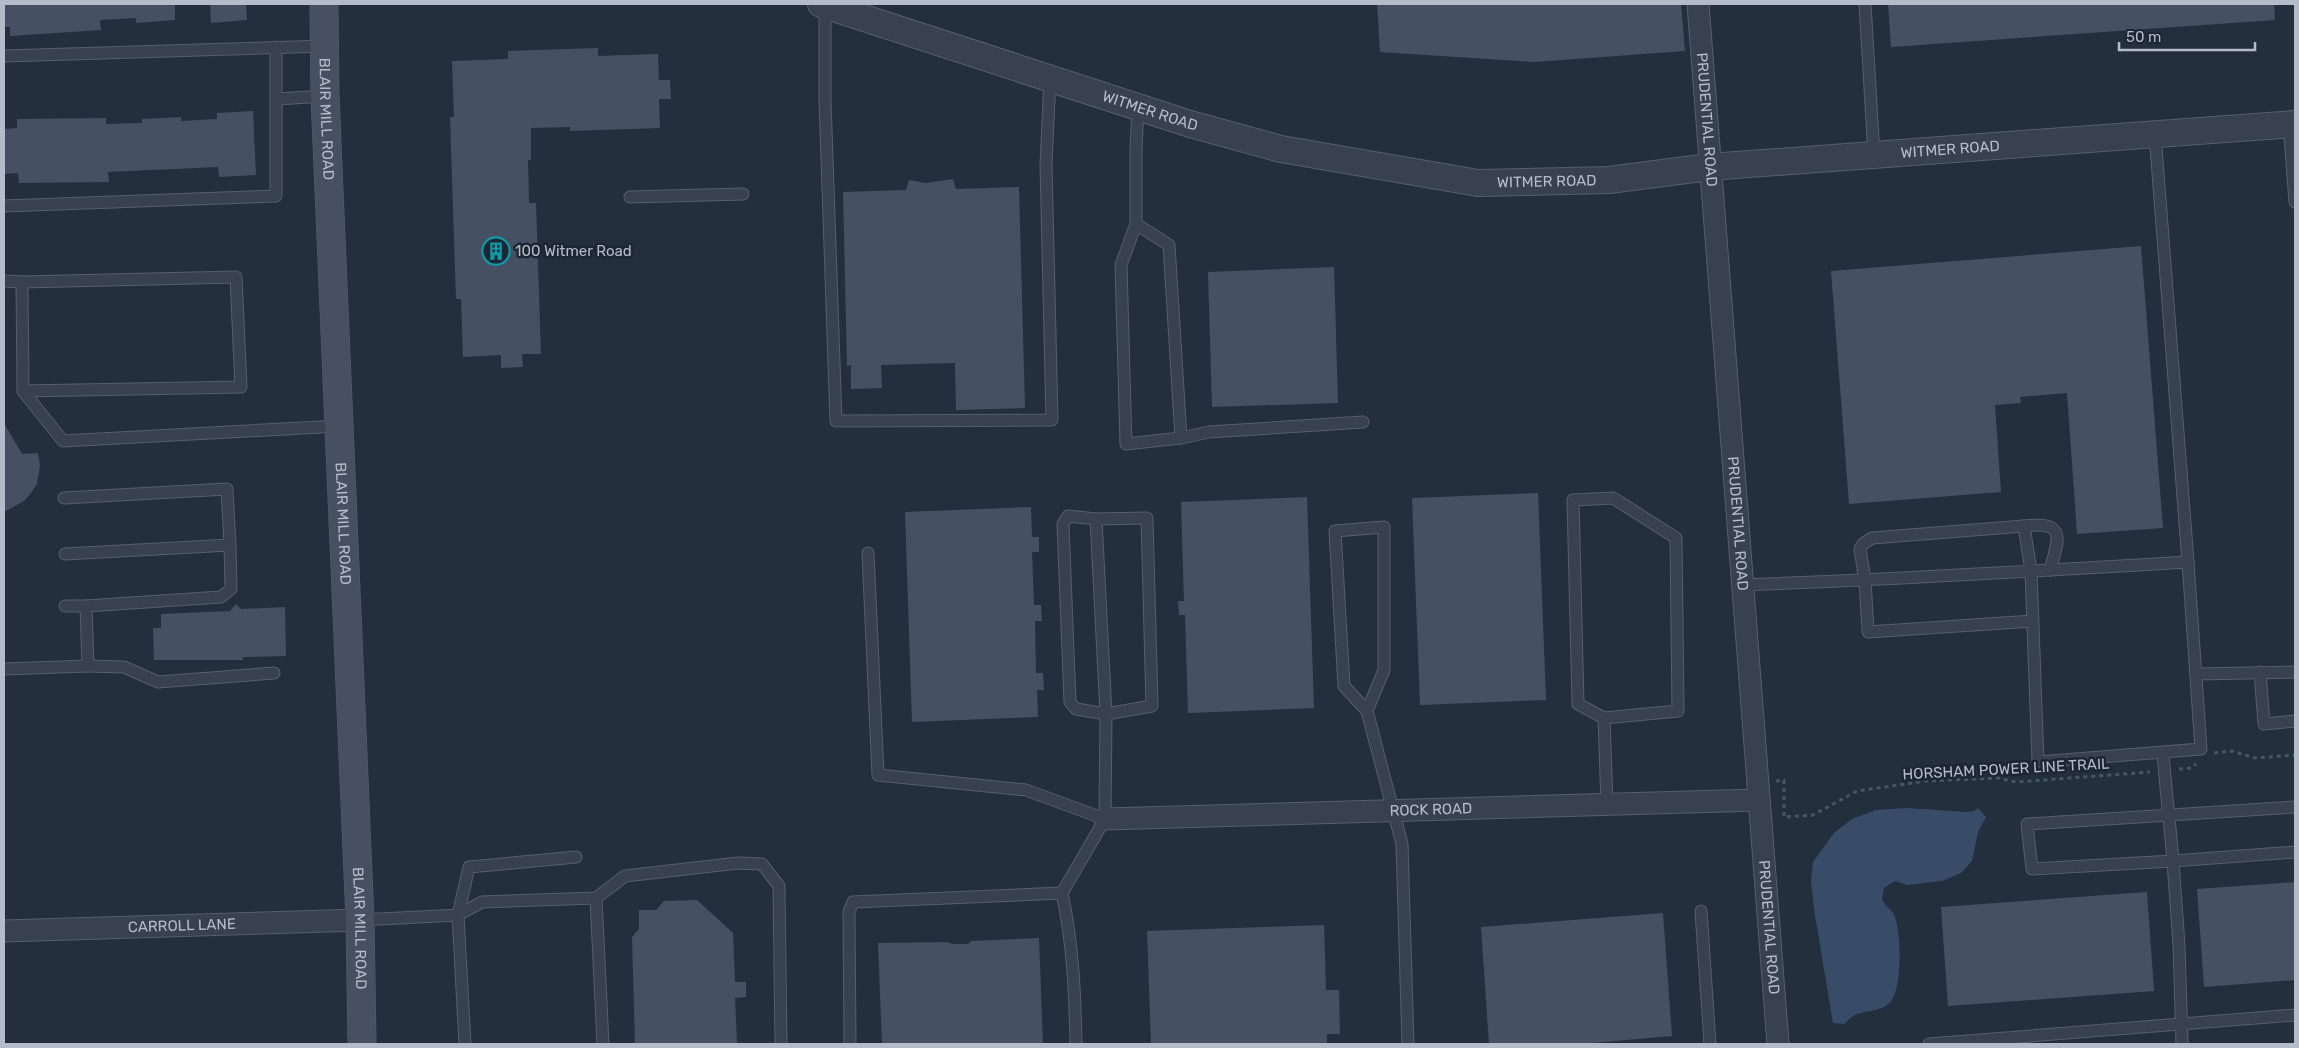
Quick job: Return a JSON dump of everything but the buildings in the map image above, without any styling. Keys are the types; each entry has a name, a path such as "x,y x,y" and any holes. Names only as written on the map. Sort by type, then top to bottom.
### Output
{"main road":[{"name":"BLAIR MILL ROAD","path":"324,4 326,46 325,96 360,920 362,1044"}],"street":[{"name":"WITMER ROAD","path":"823,4 1138,107 1281,149 1478,183 1609,180 1709,167 2292,124"},
{"name":"PRUDENTIAL ROAD","path":"1698,4 1709,167 1778,1044"},
{"name":"ROCK ROAD","path":"1105,819 1758,800"},
{"name":"CARROLL LANE","path":"4,931 360,920"}],"lane":[{"path":"823,4 836,421 1052,420 1046,164 1050,78"},
{"path":"1865,4 1874,155"},
{"path":"4,56 326,46"},
{"path":"4,206 276,196 276,47"},
{"path":"277,99 325,96"},
{"path":"1138,107 1136,224 1121,265 1126,444 1181,438 1208,432 1363,422"},
{"path":"2292,124 2295,202"},
{"path":"2024,526 2031,571 2038,762 2164,754 2201,749 2188,562 2162,250 2155,134"},
{"path":"630,197 743,194"},
{"path":"1136,224 1169,245 1181,438"},
{"path":"4,281 236,277 241,387 23,391"},
{"path":"22,282 23,391 63,441 340,426"},
{"path":"64,498 227,490 231,588 221,597 65,606"},
{"path":"1613,498 1676,538 1678,711 1604,718 1578,704 1573,500 1613,498"},
{"path":"1068,516 1096,519 1147,518 1152,706 1106,714 1076,709 1070,702 1064,524 1068,516"},
{"path":"1076,1044 1071,940 1062,893 1105,819 1106,714 1096,519"},
{"path":"2033,621 1868,632 1865,580 1860,549 1863,544 1872,538 2043,524 2050,526 2056,533 2057,545 2050,570"},
{"path":"1368,711 1384,670 1384,527 1335,531 1344,686 1368,711 1392,811 1402,844 1408,1044"},
{"path":"65,554 230,545"},
{"path":"868,553 878,775 1026,790 1105,819"},
{"path":"1742,585 2188,562"},
{"path":"86,606 88,666"},
{"path":"4,669 88,666 124,667 158,682 274,673"},
{"path":"2260,672 2264,724 2295,721"},
{"path":"2196,674 2295,672"},
{"path":"1604,718 1607,805"},
{"path":"2164,754 2179,945 2182,1044"},
{"path":"2295,807 2027,824 2032,869 2295,852"},
{"path":"464,1044 458,915 469,867 576,858"},
{"path":"360,920 458,915 482,902 596,898 625,876 738,863 762,864 779,886 781,1044"},
{"path":"850,1044 849,912 853,902 1062,893"},
{"path":"596,898 603,1044"},
{"path":"1701,911 1710,1044"},
{"path":"1929,1044 1981,1042 2295,1015"}],"path":[{"path":"2208,756 2215,752 2232,751 2255,758 2295,755"},
{"name":"HORSHAM POWER LINE TRAIL","path":"1784,780 1784,817 1813,815 1857,792 1926,781 1998,778 2016,782 2191,768 2202,760"}],"water":[{"path":"1906,808 1967,812 1978,808 1986,817 1978,832 1972,861 1961,873 1942,881 1907,885 1895,881 1884,888 1882,899 1894,915 1899,937 1900,964 1896,990 1892,1000 1886,1006 1853,1016 1845,1024 1833,1023 1814,909 1811,881 1813,862 1834,833 1852,819 1876,810"}],"place":[{"name":"100 Witmer Road","path":"496,251"}]}
